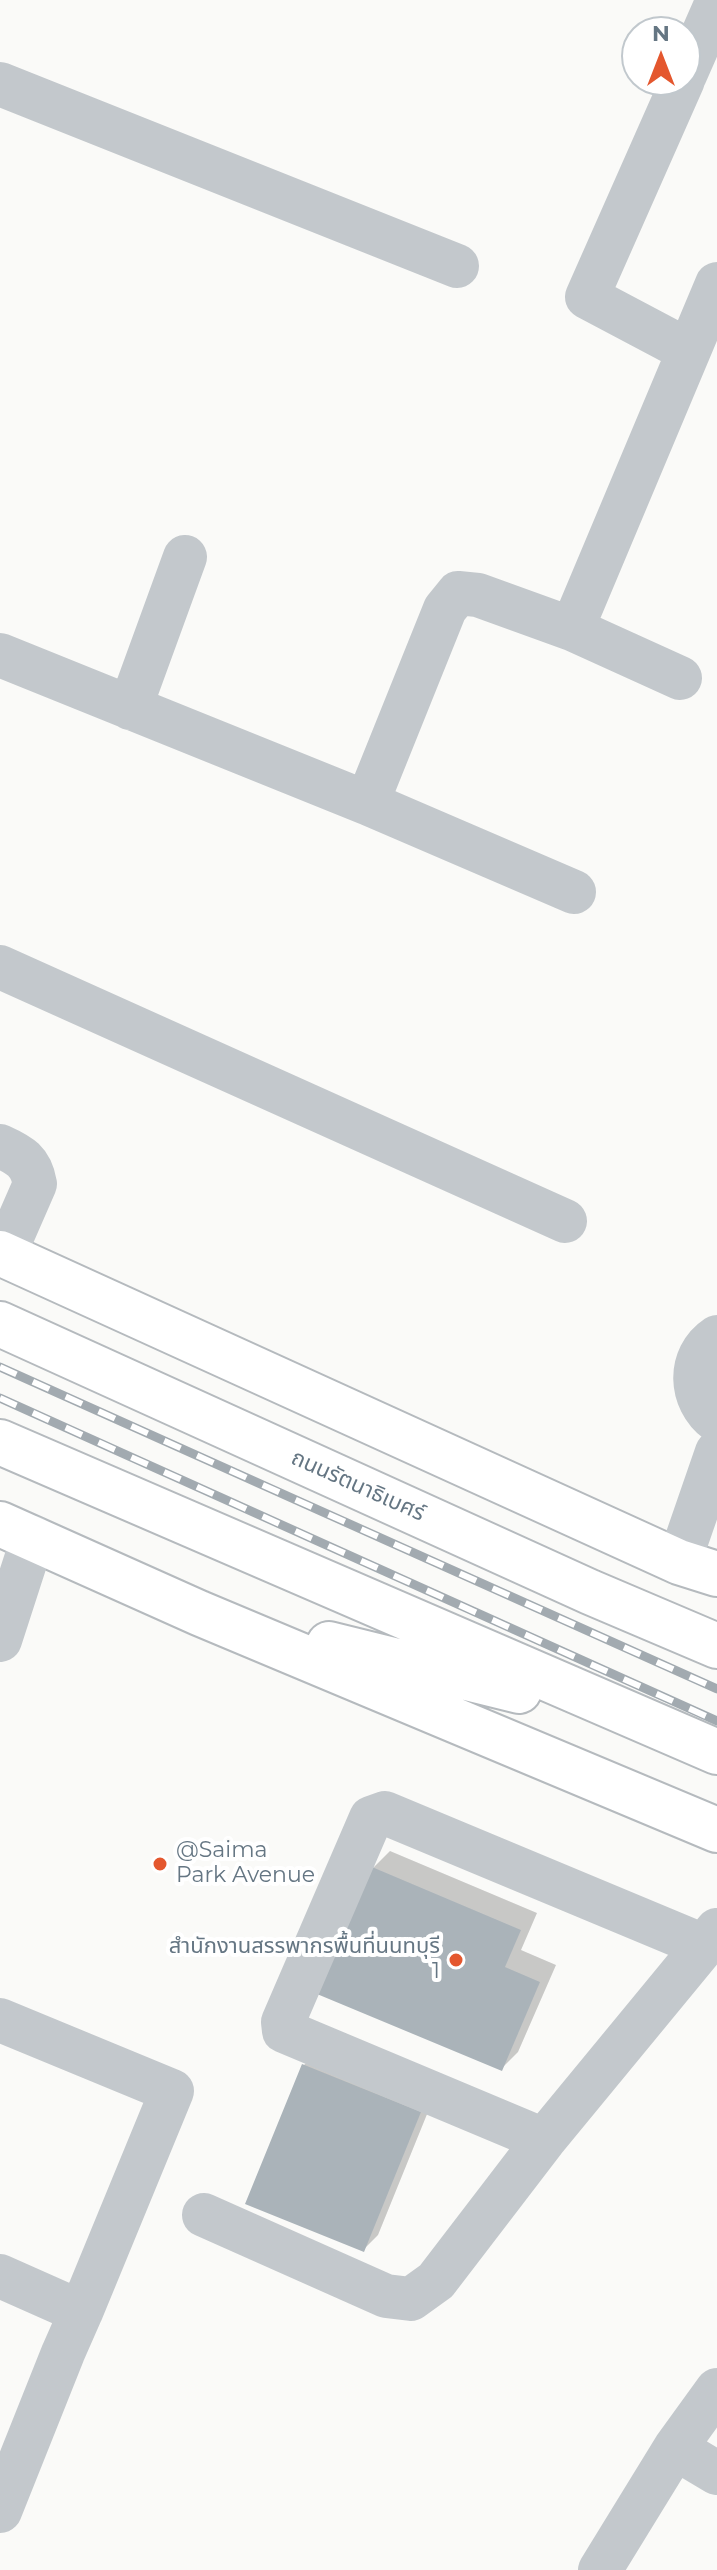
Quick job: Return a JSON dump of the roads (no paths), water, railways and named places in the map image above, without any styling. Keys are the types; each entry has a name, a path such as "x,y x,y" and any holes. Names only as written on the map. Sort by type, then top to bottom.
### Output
{"main road":[{"path":"2,1254 698,1568"},
{"name":"ถนนรัตนาธิเบศร์","path":"0,1324 717,1646"},
{"path":"0,1442 717,1752"},
{"path":"16,1531 199,1613 717,1830"},
{"path":"199,1613 638,1719"}],"street":[{"path":"701,39 717,2"},
{"path":"0,84 457,266"},
{"path":"676,96 587,297 689,351"},
{"path":"572,629 717,284"},
{"path":"130,708 185,557"},
{"path":"367,803 445,609 458,593 478,595 572,629 680,678"},
{"path":"0,655 367,803 574,892"},
{"path":"0,967 565,1221"},
{"path":"0,1146 23,1156 33,1172 35,1184 2,1254"},
{"path":"717,1337 699,1358 694,1377 697,1397 717,1421"},
{"path":"698,1568 717,1452"},
{"path":"0,1640 16,1531"},
{"path":"204,2215 386,2296 411,2299 436,2281 544,2140 711,1938 385,1813 371,1818 283,2022 284,2031 544,2140"},
{"path":"0,2020 172,2091 0,2511"},
{"path":"0,2276 81,2312"},
{"path":"600,2570 675,2448 717,2390"},
{"path":"675,2448 717,2473"}],"railway":[{"path":"0,1367 717,1689"},
{"path":"0,1398 717,1721"}],"place":[{"name":"@Saima Park Avenue","path":"160,1864"},
{"name":"สำนักงานสรรพากรพื้นที่นนทบุรี 1","path":"456,1960"}]}
